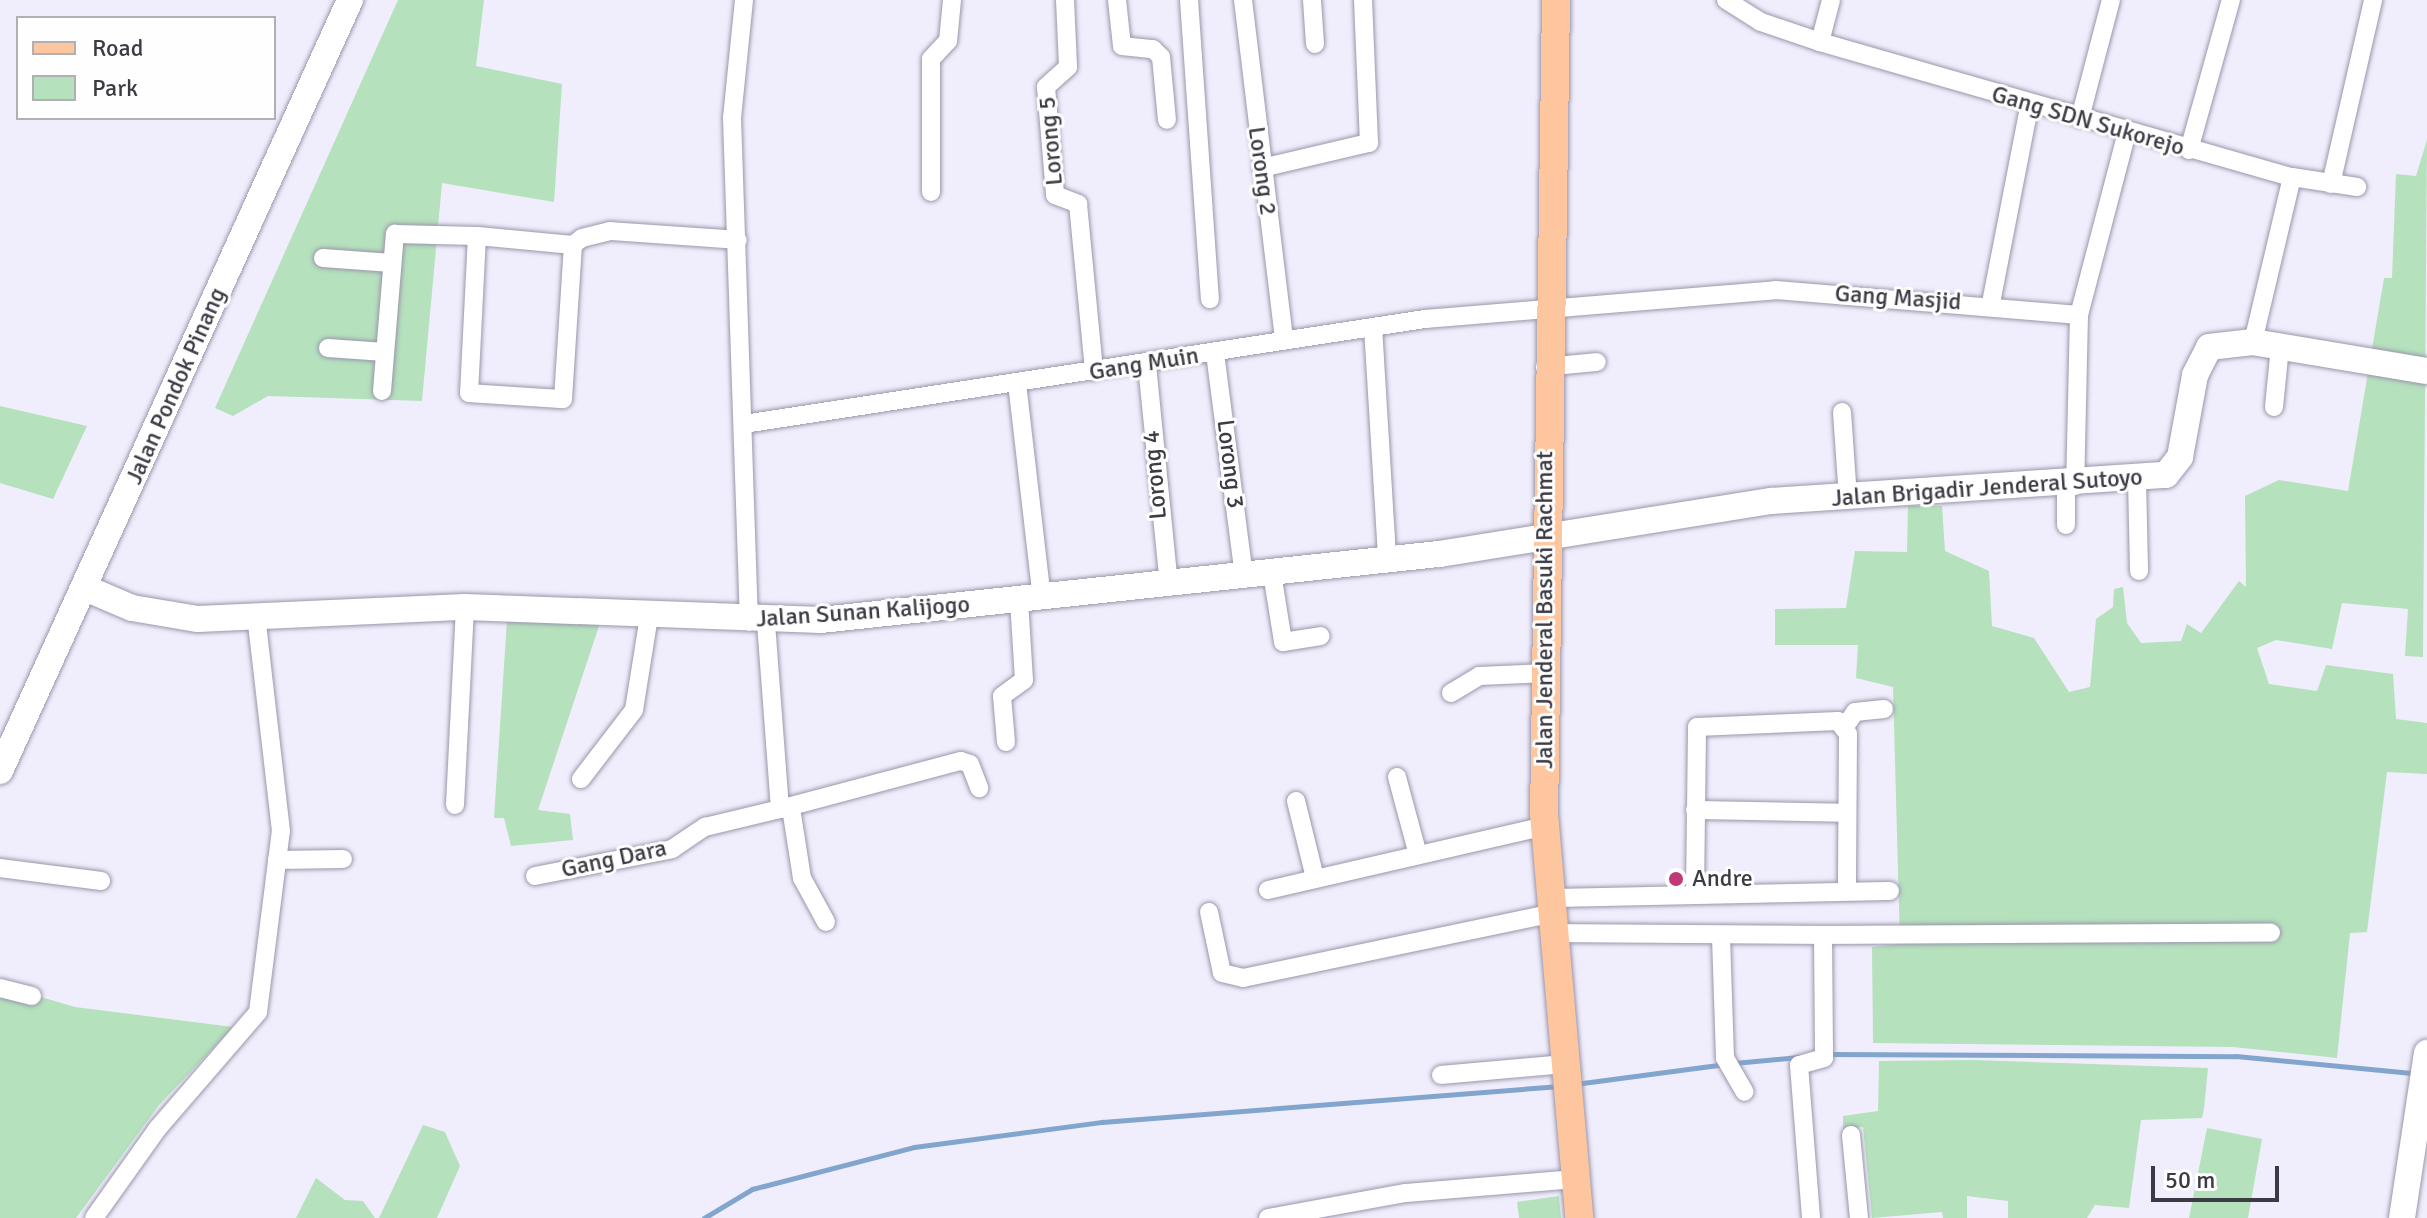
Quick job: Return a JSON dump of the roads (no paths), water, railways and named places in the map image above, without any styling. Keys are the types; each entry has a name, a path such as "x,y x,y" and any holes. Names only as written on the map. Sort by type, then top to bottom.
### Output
{"main road":[{"name":"Jalan Jenderal Basuki Rachmat","path":"1556,0 1545,367 1548,539 1545,826 1579,1218"}],"street":[{"name":"Jalan Pondok Pinang","path":"0,771 350,0"},
{"path":"744,0 732,118 744,424 758,622 786,808 802,878 826,922"},
{"path":"931,192 931,59 948,41 952,0"},
{"name":"Lorong 5","path":"1065,0 1068,67 1046,87 1055,195 1078,204 1094,371"},
{"path":"1117,0 1122,46 1161,57 1167,120"},
{"path":"1189,0 1210,299"},
{"name":"Lorong 2","path":"1243,0 1284,341"},
{"path":"1312,0 1315,44"},
{"path":"1262,168 1369,143 1363,0"},
{"name":"Gang SDN Sukorejo","path":"1726,0 1761,22 1820,42 2189,150 2292,177 2357,187"},
{"path":"1820,42 1831,0"},
{"path":"2080,118 2111,0"},
{"path":"2189,150 2231,0"},
{"path":"2331,184 2373,0"},
{"path":"1991,303 2030,103"},
{"path":"2066,525 2071,487 2079,315 2127,132"},
{"path":"2253,342 2292,177"},
{"path":"382,391 392,263 398,231 573,245 610,231 738,240"},
{"path":"477,236 466,389 481,398 555,404 565,396 573,245"},
{"path":"323,258 392,263"},
{"name":"Gang Masjid","path":"1546,313 1776,290 1991,303 2079,315"},
{"name":"Gang Muin","path":"744,424 1147,365 1373,327 1546,313"},
{"path":"1373,327 1387,559"},
{"name":"Jalan Brigadir Jenderal Sutoyo","path":"1548,539 1670,515 1848,497 2071,487 2137,480 2174,468 2195,375 2209,347 2253,342 2427,371"},
{"path":"2274,407 2280,347"},
{"path":"328,348 385,352"},
{"name":"Lorong 3","path":"1215,353 1244,576"},
{"path":"1545,367 1597,362"},
{"name":"Lorong 4","path":"1147,365 1169,584"},
{"path":"1006,742 1002,696 1024,680 1031,599 1017,383"},
{"path":"1842,412 1848,497"},
{"path":"2137,480 2139,571"},
{"name":"Jalan Sunan Kalijogo","path":"85,588 157,615 465,607 758,622 1031,599 1548,539"},
{"path":"1272,573 1283,642 1321,636"},
{"path":"455,805 465,607"},
{"path":"94,1218 158,1128 250,1029 277,860 279,800 256,614"},
{"path":"581,779 634,710 649,616"},
{"path":"1451,693 1479,676 1547,673"},
{"path":"1847,891 1846,725 1855,712 1884,709"},
{"path":"1695,893 1697,727 1846,725"},
{"name":"Gang Dara","path":"535,876 672,849 705,827 961,761 970,764 979,788"},
{"path":"1397,777 1417,851"},
{"path":"1296,801 1315,878"},
{"path":"1695,810 1847,813"},
{"path":"1268,890 1417,851 1545,826"},
{"path":"277,860 343,859"},
{"path":"0,868 101,881"},
{"path":"1209,912 1222,973 1232,978 1553,915 1695,893 1890,891"},
{"path":"1553,915 1721,937 2271,933"},
{"path":"1811,1218 1799,1065 1824,1050 1823,935"},
{"path":"1721,937 1726,1065 1745,1092"},
{"path":"0,988 32,996"},
{"path":"2402,1218 2427,1053"},
{"path":"1441,1075 1566,1075"},
{"path":"1851,1135 1859,1218"},
{"path":"1268,1218 1406,1193 1575,1179"}],"waterway":[{"path":"1829,1054 2236,1056 2414,1073"},
{"path":"1734,1063 1799,1057"},
{"path":"1575,1084 1724,1064"},
{"path":"704,1218 752,1189 914,1147 1102,1122 1557,1086"}],"place":[{"name":"Andre","path":"1676,879"}]}
